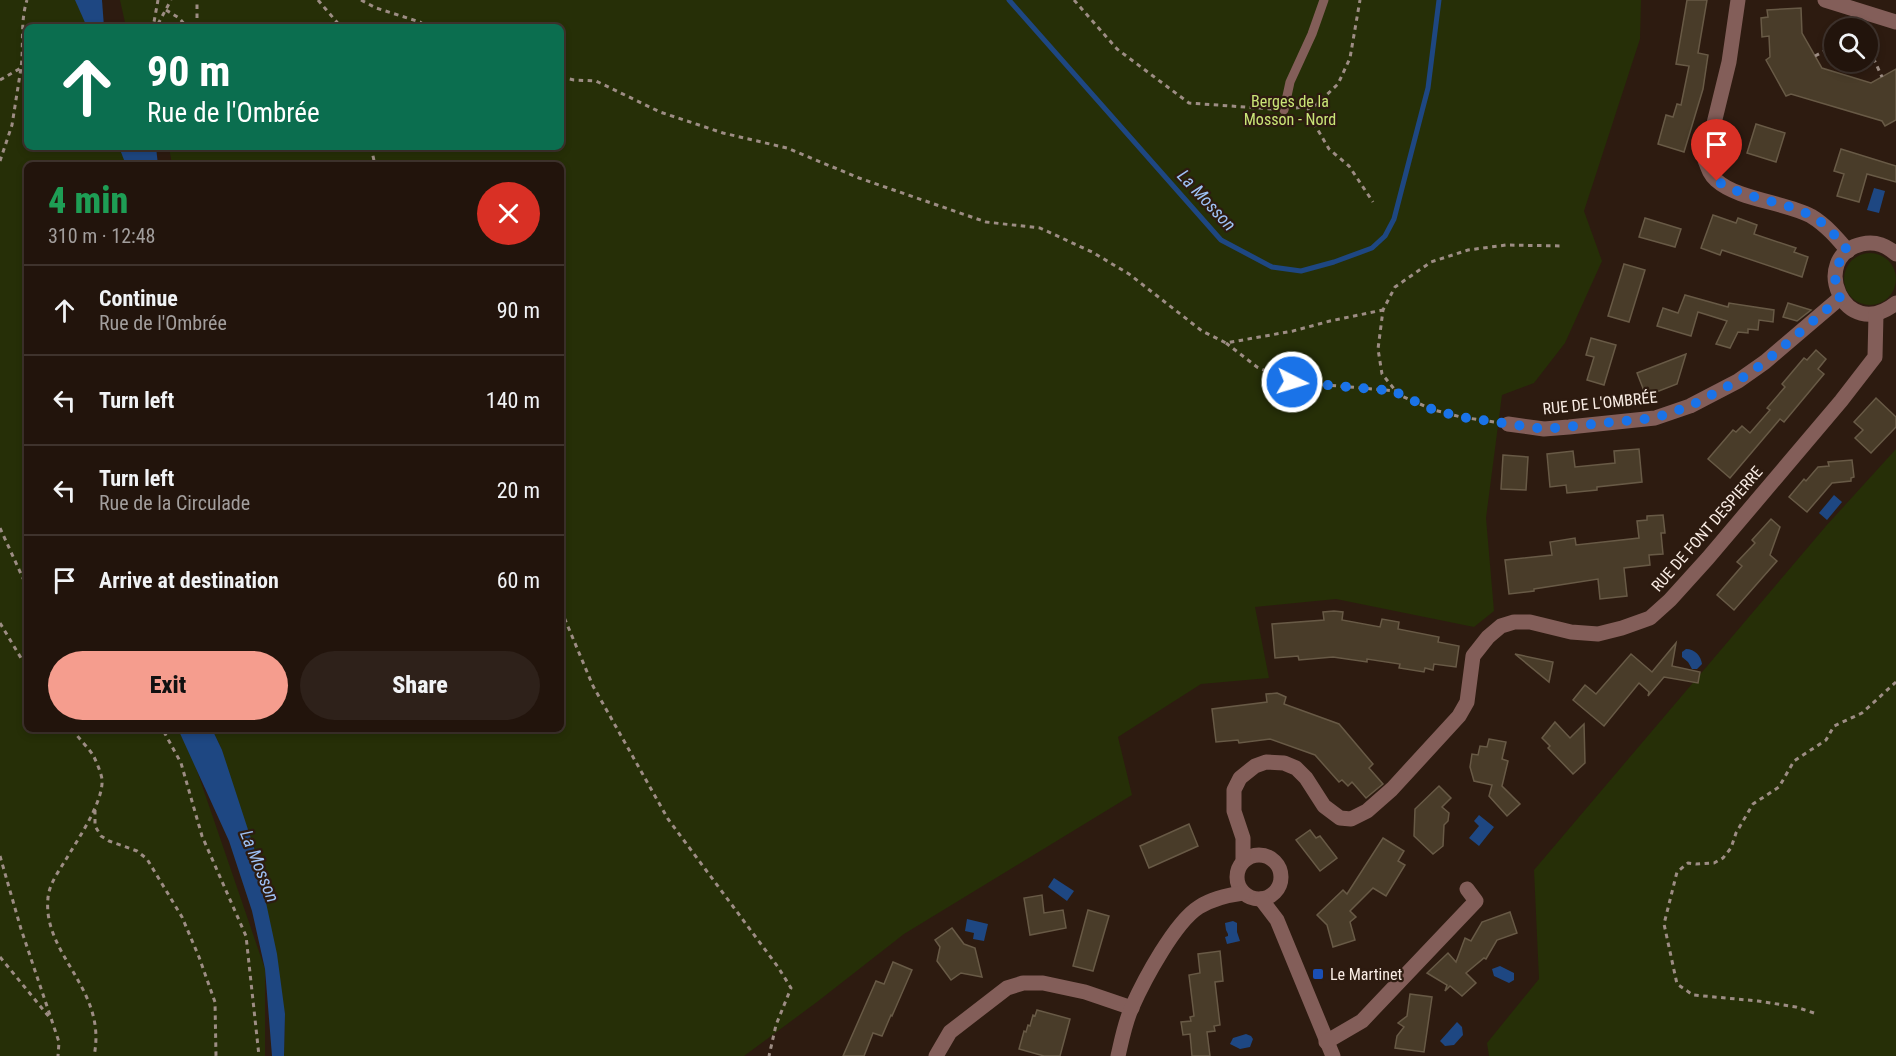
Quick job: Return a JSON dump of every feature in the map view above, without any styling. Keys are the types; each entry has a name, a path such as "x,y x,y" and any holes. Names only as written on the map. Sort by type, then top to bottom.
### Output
{"street":[{"path":"1738,0 1729,62 1705,160 1710,172 1717,181 1730,190 1809,215 1829,229 1848,251"},
{"path":"1825,0 1896,22"},
{"path":"1894,247 1869,243 1858,245 1841,258 1834,278 1840,298 1855,311 1876,314 1896,303"},
{"name":"RUE DE L'OMBRÉE","path":"1508,424 1544,429 1569,427 1655,418 1690,406 1738,381 1840,298"},
{"name":"RUE DE FONT DESPIERRE","path":"1250,857 1234,811 1234,790 1240,778 1255,766 1266,762 1284,763 1296,768 1306,778 1324,806 1340,818 1351,819 1367,811 1419,761 1459,716 1467,702 1473,657 1488,637 1501,626 1514,622 1530,622 1571,632 1598,634 1650,618 1670,600 1708,558 1841,401 1875,357 1876,314"},
{"path":"1250,857 1270,857 1280,868 1281,881 1268,896 1255,899 1240,887 1239,866 1250,857"},
{"path":"1118,1056 1132,1008 1144,982 1173,935 1186,918 1200,907 1240,887"},
{"path":"1268,896 1329,1049 1362,1021 1476,901 1467,889"},
{"path":"936,1056 950,1032 1007,988 1023,983 1043,983 1084,992 1132,1008"}],"lane":[{"path":"1284,110 1290,82 1312,34 1324,0"}],"path":[{"path":"0,161 12,125 24,46 22,27 27,0"},
{"path":"151,24 154,22 158,0"},
{"path":"161,24 171,0"},
{"path":"196,24 197,0"},
{"path":"318,0 338,24"},
{"path":"361,0 376,8 423,24"},
{"path":"1074,0 1118,49 1189,103 1284,110 1316,105 1338,84 1350,58 1360,0"},
{"path":"166,10 184,24"},
{"path":"1815,56 1824,51"},
{"path":"0,81 24,66"},
{"path":"1878,68 1882,77"},
{"path":"564,78 596,81 660,112 723,133 787,148 859,178 986,222 1040,228 1092,252 1129,274 1202,331 1226,343 1257,367 1292,382 1396,391"},
{"path":"1307,106 1329,149 1349,166 1373,202"},
{"path":"1508,424 1461,417 1434,410 1399,394 1382,374 1378,349 1383,310 1395,287 1431,262 1468,250 1506,245 1564,246"},
{"path":"1226,343 1293,331 1383,310"},
{"path":"0,528 24,580"},
{"path":"564,617 593,686 668,819 778,966 791,988 776,1025 769,1056"},
{"path":"0,623 24,663"},
{"path":"1814,1013 1796,1007 1758,1001 1693,995 1677,984 1664,924 1671,890 1677,872 1688,863 1714,863 1722,858 1731,848 1736,833 1753,804 1779,787 1794,761 1826,740 1834,726 1862,713 1896,682"},
{"path":"74,732 94,756 102,779 95,805 55,877 48,897 49,923 58,945 82,986 95,1017 94,1056"},
{"path":"165,732 181,763 202,836 246,936 259,1056"},
{"path":"95,805 95,826 101,836 137,851 147,859 182,917 199,957 214,1002 216,1056"},
{"path":"0,856 21,929 59,1042 58,1056"},
{"path":"0,957 51,1020"}],"green space":[{"path":"0,0 84,0 90,24 24,24 24,150 122,150 125,162 24,162 24,732 181,732 193,759 265,969 265,1056 0,1056"},
{"name":"Berges de la Mosson - Nord","path":"120,0 1641,0 1640,39 1584,211 1602,261 1565,343 1534,383 1502,395 1486,518 1494,611 1474,627 1336,599 1255,607 1269,678 1201,684 1118,737 1132,795 904,934 744,1056 284,1056 285,1014 222,750 213,732 564,732 564,162 172,162 170,150 564,150 564,24 125,24"},
{"path":"1865,253 1875,253 1884,257 1892,265 1896,279 1892,293 1884,301 1875,305 1865,305 1856,301 1848,293 1844,284 1844,274 1848,265 1856,257"},
{"path":"1896,449 1896,1056 1489,1056 1487,1043 1539,979 1534,870 1826,526"}],"water":[{"path":"75,0 102,0 104,24 86,24"},
{"path":"120,150 156,150 158,162 125,162"},
{"path":"1874,188 1885,191 1879,213 1867,210"},
{"path":"1834,495 1842,502 1827,520 1819,513"},
{"path":"1686,649 1695,652 1700,658 1702,664 1697,669 1692,669 1682,657 1682,652"},
{"name":"La Mosson","path":"179,732 213,732 222,750 255,851 277,954 285,1014 284,1056 272,1056 265,969 252,911 229,841"},
{"path":"1479,815 1494,827 1479,846 1469,838 1479,826 1474,821"},
{"path":"1054,878 1074,891 1067,901 1048,887"},
{"path":"967,919 988,924 984,941 973,939 974,933 965,931"},
{"path":"1233,921 1237,923 1240,941 1227,944 1225,937 1228,934 1225,923"},
{"path":"1500,966 1514,973 1514,980 1509,983 1494,976 1492,969"},
{"path":"1457,1022 1462,1027 1463,1035 1454,1045 1445,1046 1440,1041"},
{"path":"1246,1034 1253,1039 1250,1047 1240,1049 1230,1044 1233,1038"}],"building":[{"path":"1687,0 1707,0 1698,53 1708,55 1703,89 1684,152 1658,144 1666,115 1673,117 1677,104 1681,105 1689,66 1676,64"},
{"path":"1801,8 1802,33 1824,72 1835,72 1871,83 1896,69 1896,120 1885,126 1882,121 1791,94 1786,96 1766,60 1770,57 1769,36 1762,37 1761,18 1768,17 1767,10"},
{"path":"1756,124 1785,133 1776,162 1747,153"},
{"path":"1841,149 1896,166 1896,182 1867,174 1859,202 1837,196 1844,174 1834,171"},
{"path":"1713,215 1736,223 1738,218 1757,225 1754,234 1796,248 1794,252 1808,257 1802,277 1722,250 1720,255 1701,248"},
{"path":"1645,218 1681,229 1675,247 1639,237"},
{"path":"1624,264 1645,270 1629,322 1608,316"},
{"path":"1685,295 1728,307 1729,303 1774,310 1773,322 1759,320 1758,330 1748,329 1748,333 1738,332 1730,348 1716,344 1727,321 1698,312 1691,336 1657,326 1663,308 1678,313"},
{"path":"1788,303 1811,310 1797,321 1783,317"},
{"path":"1591,338 1616,345 1604,385 1587,380 1594,357 1586,355"},
{"path":"1816,350 1826,359 1818,369 1824,374 1784,422 1780,419 1730,478 1708,459 1733,430 1736,432 1742,426 1750,433 1770,410 1767,408 1785,387 1782,384 1804,358 1807,360"},
{"path":"1686,354 1677,384 1646,396 1637,373"},
{"path":"1876,398 1896,417 1896,427 1871,453 1855,438 1863,430 1854,422"},
{"path":"1639,449 1642,482 1567,493 1566,485 1550,487 1547,454 1573,451 1575,467 1615,463 1614,451"},
{"path":"1503,455 1528,457 1526,490 1501,489"},
{"path":"1852,460 1854,477 1851,481 1832,483 1807,512 1789,497 1818,467 1829,466 1828,462"},
{"path":"1663,515 1665,533 1661,533 1663,554 1649,555 1650,565 1624,568 1627,596 1600,599 1598,579 1509,594 1505,560 1552,555 1550,542 1575,538 1576,545 1639,538 1637,521 1647,520 1647,516"},
{"path":"1771,519 1780,527 1770,555 1777,561 1734,610 1717,595 1742,566 1737,562 1755,543 1752,540"},
{"path":"1323,612 1343,612 1342,620 1380,627 1382,619 1399,622 1398,629 1439,637 1438,642 1459,646 1456,667 1434,664 1433,670 1425,668 1424,672 1399,668 1400,664 1367,659 1367,662 1333,657 1299,660 1298,656 1275,658 1272,624 1324,620"},
{"path":"1676,643 1672,666 1700,672 1698,683 1664,677 1648,696 1649,692 1639,683 1604,726 1573,700 1585,685 1596,694 1631,654 1652,672"},
{"path":"1515,654 1553,662 1549,682"},
{"path":"1277,693 1286,697 1284,704 1339,724 1373,764 1369,768 1383,784 1366,798 1352,782 1348,786 1342,780 1339,782 1315,755 1270,739 1239,743 1238,740 1216,742 1212,709 1267,702 1266,694"},
{"path":"1555,722 1570,738 1584,724 1585,763 1573,774 1548,748 1550,746 1542,738"},
{"path":"1489,739 1506,742 1502,759 1508,761 1502,786 1520,804 1507,816 1489,796 1492,785 1474,781 1470,767 1472,754 1478,755 1480,746 1487,747"},
{"path":"1439,786 1451,798 1442,807 1449,813 1448,821 1444,825 1443,846 1433,854 1414,836 1415,809"},
{"path":"1189,824 1198,846 1149,868 1140,846"},
{"path":"1310,830 1316,838 1320,836 1337,858 1320,871 1296,840"},
{"path":"1383,838 1404,851 1398,861 1405,865 1386,896 1373,888 1350,911 1356,917 1350,922 1355,940 1333,947 1327,925 1317,915 1343,890 1347,894"},
{"path":"1042,895 1044,913 1063,910 1066,928 1030,935 1024,898"},
{"path":"1088,910 1109,916 1093,971 1073,966"},
{"path":"1510,912 1517,933 1497,940 1486,959 1484,958 1466,973 1476,983 1462,996 1450,986 1445,991 1447,985 1427,973 1448,953 1456,962 1465,938 1471,941 1482,922"},
{"path":"952,928 964,944 975,948 982,977 961,973 951,980 937,961 940,947 935,940"},
{"path":"1220,951 1223,981 1215,982 1220,1025 1214,1026 1215,1031 1207,1032 1210,1056 1192,1056 1190,1034 1183,1035 1181,1022 1191,1021 1190,1017 1194,1016 1189,975 1200,973 1198,954"},
{"path":"893,962 912,970 882,1036 873,1033 864,1056 843,1056 876,981 884,984"},
{"path":"1410,994 1432,997 1424,1052 1395,1048 1397,1036 1404,1027 1398,1023 1407,1016"},
{"path":"1037,1010 1070,1019 1060,1056 1044,1056 1019,1049 1024,1031 1026,1032 1028,1025 1030,1026"}],"waterway":[{"name":"La Mosson","path":"1009,0 1221,240 1272,267 1301,271 1372,248 1385,236 1394,219 1428,88 1439,0"}],"place":[{"name":"Le Martinet","path":"1318,974"}],"route":[{"path":"1292,382 1396,391 1434,410 1461,417 1544,429 1655,418 1690,406 1738,381 1765,362 1840,298 1834,278 1836,267 1848,251 1835,235 1809,215 1730,190 1717,181"}]}
